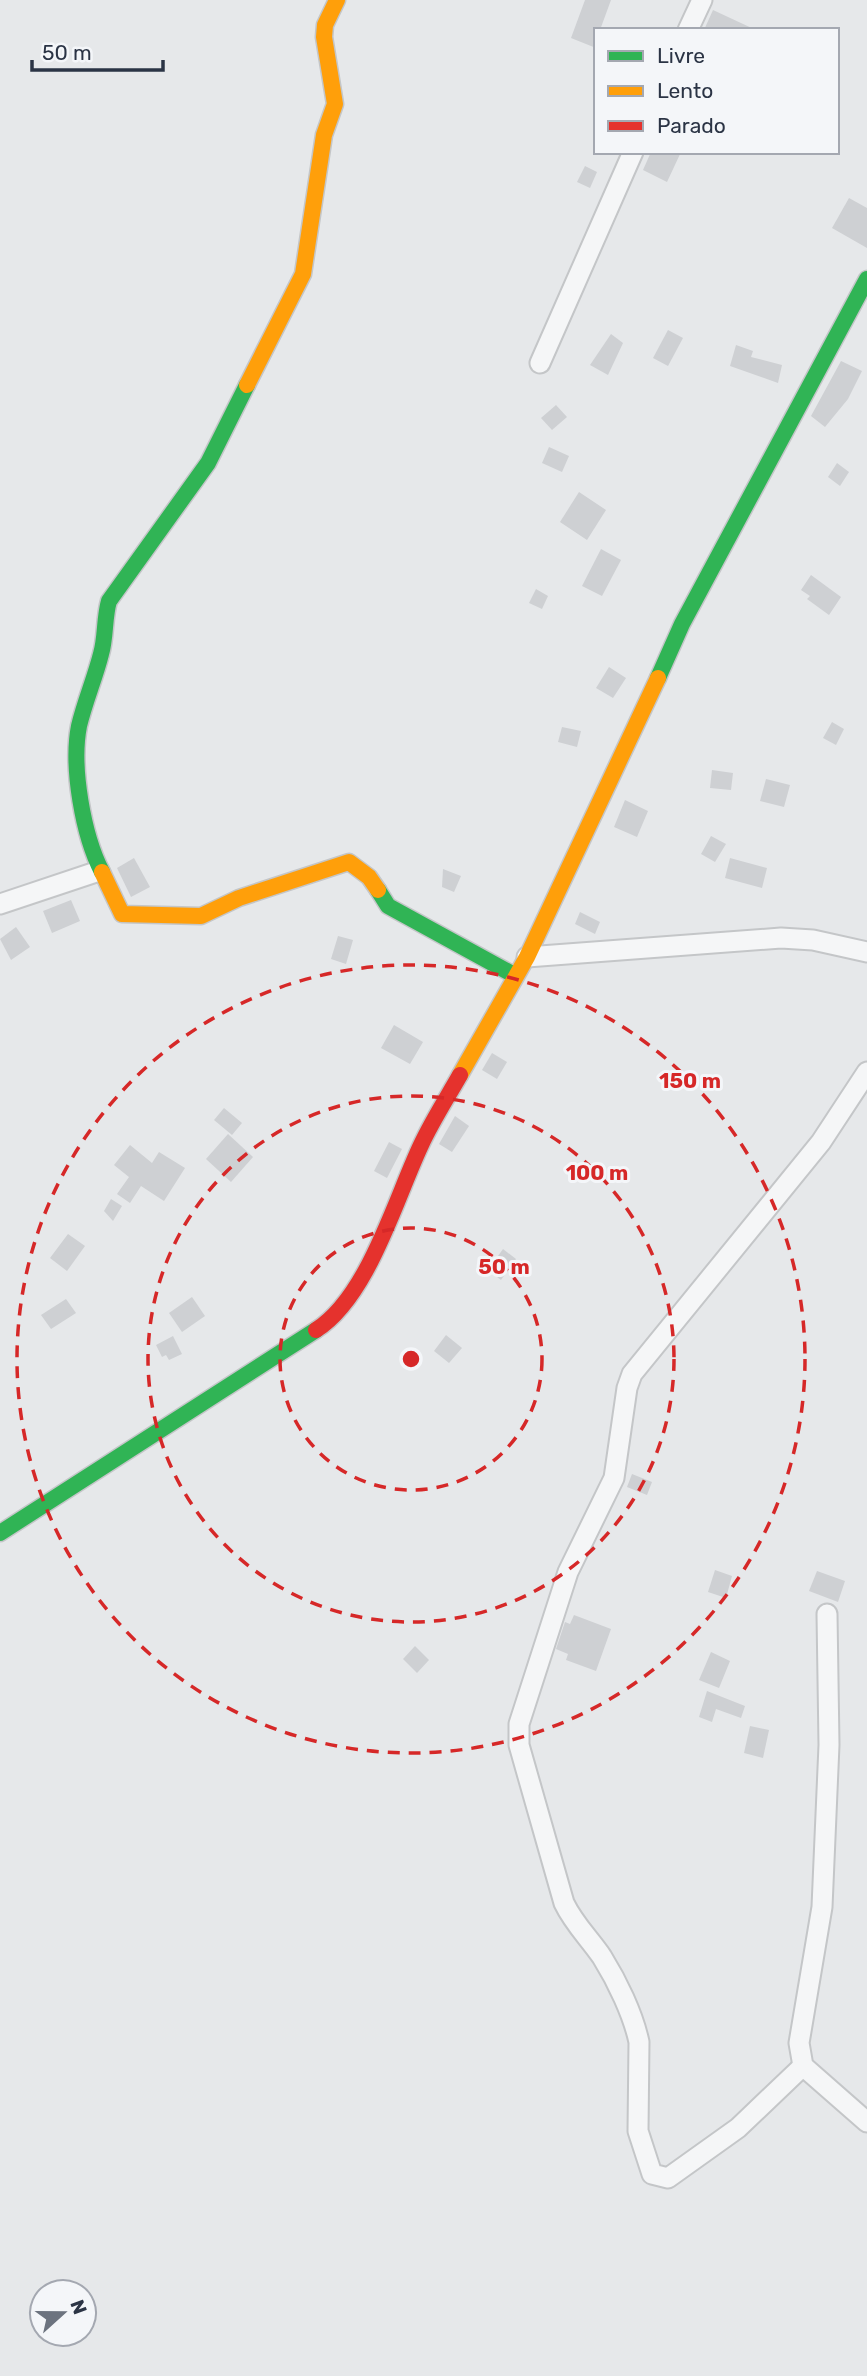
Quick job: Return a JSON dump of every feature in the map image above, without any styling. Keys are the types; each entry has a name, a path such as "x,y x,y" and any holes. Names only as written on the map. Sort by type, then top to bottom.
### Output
{"street":[{"path":"337,0 325,25 324,37 335,104 324,135 303,274 208,463 109,600 102,652 79,727 76,752 84,820 99,871 122,914 192,918 239,898 349,863 369,877 388,906 514,975"},
{"path":"689,28 702,0"},
{"path":"540,363 632,154"},
{"path":"0,1533 321,1327 347,1300 365,1270 422,1142 514,975 527,957 584,841 682,624 867,279"},
{"path":"0,904 99,871"},
{"path":"527,957 781,937 824,941 867,951"},
{"path":"803,2066 738,2128 668,2178 652,2174 638,2131 639,2042 636,2028 601,1956 572,1921 564,1903 519,1745 519,1724 568,1572 614,1478 627,1388 632,1374 821,1142 867,1072"},
{"path":"827,1614 828,1797 822,1907 799,2043 803,2066 867,2122"}],"building":[{"path":"585,0 611,0 601,28 594,28 594,47 571,38"},
{"path":"713,10 752,28 705,28"},
{"path":"650,154 680,154 667,182 643,170"},
{"path":"585,166 597,172 590,188 577,182"},
{"path":"849,198 867,208 867,248 832,228"},
{"path":"668,330 683,338 668,366 653,358"},
{"path":"611,334 623,343 608,375 590,365"},
{"path":"736,345 753,351 751,357 782,365 778,383 730,366"},
{"path":"841,361 862,371 848,399 825,427 811,416"},
{"path":"556,405 567,417 552,430 541,418"},
{"path":"549,447 569,456 562,472 542,463"},
{"path":"837,463 849,472 840,486 828,477"},
{"path":"579,492 606,510 587,540 560,522"},
{"path":"601,549 621,560 602,596 582,586"},
{"path":"811,575 841,597 829,615 807,599 810,596 801,590"},
{"path":"536,589 548,596 542,609 529,603"},
{"path":"609,667 626,678 613,698 596,688"},
{"path":"832,722 844,729 836,745 823,738"},
{"path":"562,727 581,731 577,747 558,742"},
{"path":"712,770 733,773 731,790 710,788"},
{"path":"766,779 790,785 784,807 760,801"},
{"path":"625,800 648,811 637,837 614,827"},
{"path":"711,836 726,844 715,862 701,854"},
{"path":"134,858 150,887 131,897 117,868"},
{"path":"730,858 767,868 762,888 725,878"},
{"path":"443,869 461,876 454,892 442,887"},
{"path":"71,900 80,921 52,933 43,911"},
{"path":"580,912 600,922 595,934 575,924"},
{"path":"16,927 30,947 11,960 0,939"},
{"path":"338,936 353,940 346,964 331,959"},
{"path":"394,1025 423,1042 410,1064 381,1048"},
{"path":"492,1053 507,1062 497,1079 482,1070"},
{"path":"224,1108 242,1123 232,1135 214,1120"},
{"path":"455,1116 469,1126 452,1152 439,1144"},
{"path":"228,1134 253,1157 231,1182 206,1159"},
{"path":"389,1142 402,1149 387,1178 374,1171"},
{"path":"130,1145 152,1163 159,1152 185,1168 164,1201 141,1186 130,1203 117,1194 129,1177 114,1165"},
{"path":"111,1199 122,1206 113,1221 104,1211"},
{"path":"68,1234 85,1246 67,1271 50,1258"},
{"path":"503,1249 516,1259 501,1280 488,1270"},
{"path":"192,1297 205,1316 182,1332 169,1313"},
{"path":"66,1299 76,1313 51,1329 41,1315"},
{"path":"446,1335 462,1348 449,1363 434,1351"},
{"path":"173,1336 182,1354 169,1360 166,1355 162,1357 156,1345"},
{"path":"632,1474 652,1482 647,1495 627,1487"},
{"path":"715,1570 732,1576 726,1598 708,1592"},
{"path":"817,1571 845,1581 838,1602 809,1591"},
{"path":"574,1615 611,1629 596,1671 566,1660 568,1654 556,1649 565,1622 570,1624"},
{"path":"415,1646 429,1660 417,1673 403,1659"},
{"path":"711,1652 730,1661 719,1688 699,1680"},
{"path":"707,1691 745,1706 741,1718 716,1709 712,1722 699,1717"},
{"path":"750,1726 769,1730 763,1758 744,1753"}],"traffic: fast":[{"path":"658,678 682,624 867,279"},
{"path":"102,872 89,839 80,800 77,743 81,717 103,648 109,601 208,463 247,385"},
{"path":"378,890 388,906 514,975"},
{"path":"0,1533 316,1330"}],"traffic: slow":[{"path":"247,385 303,274 324,135 335,104 324,37 325,25 337,0"},
{"path":"460,1075 527,957 658,678"},
{"path":"102,872 122,914 201,916 239,898 349,862 369,877 378,890"}],"traffic: jam":[{"path":"316,1330 334,1315 351,1295 365,1271 425,1136 460,1075"}]}
